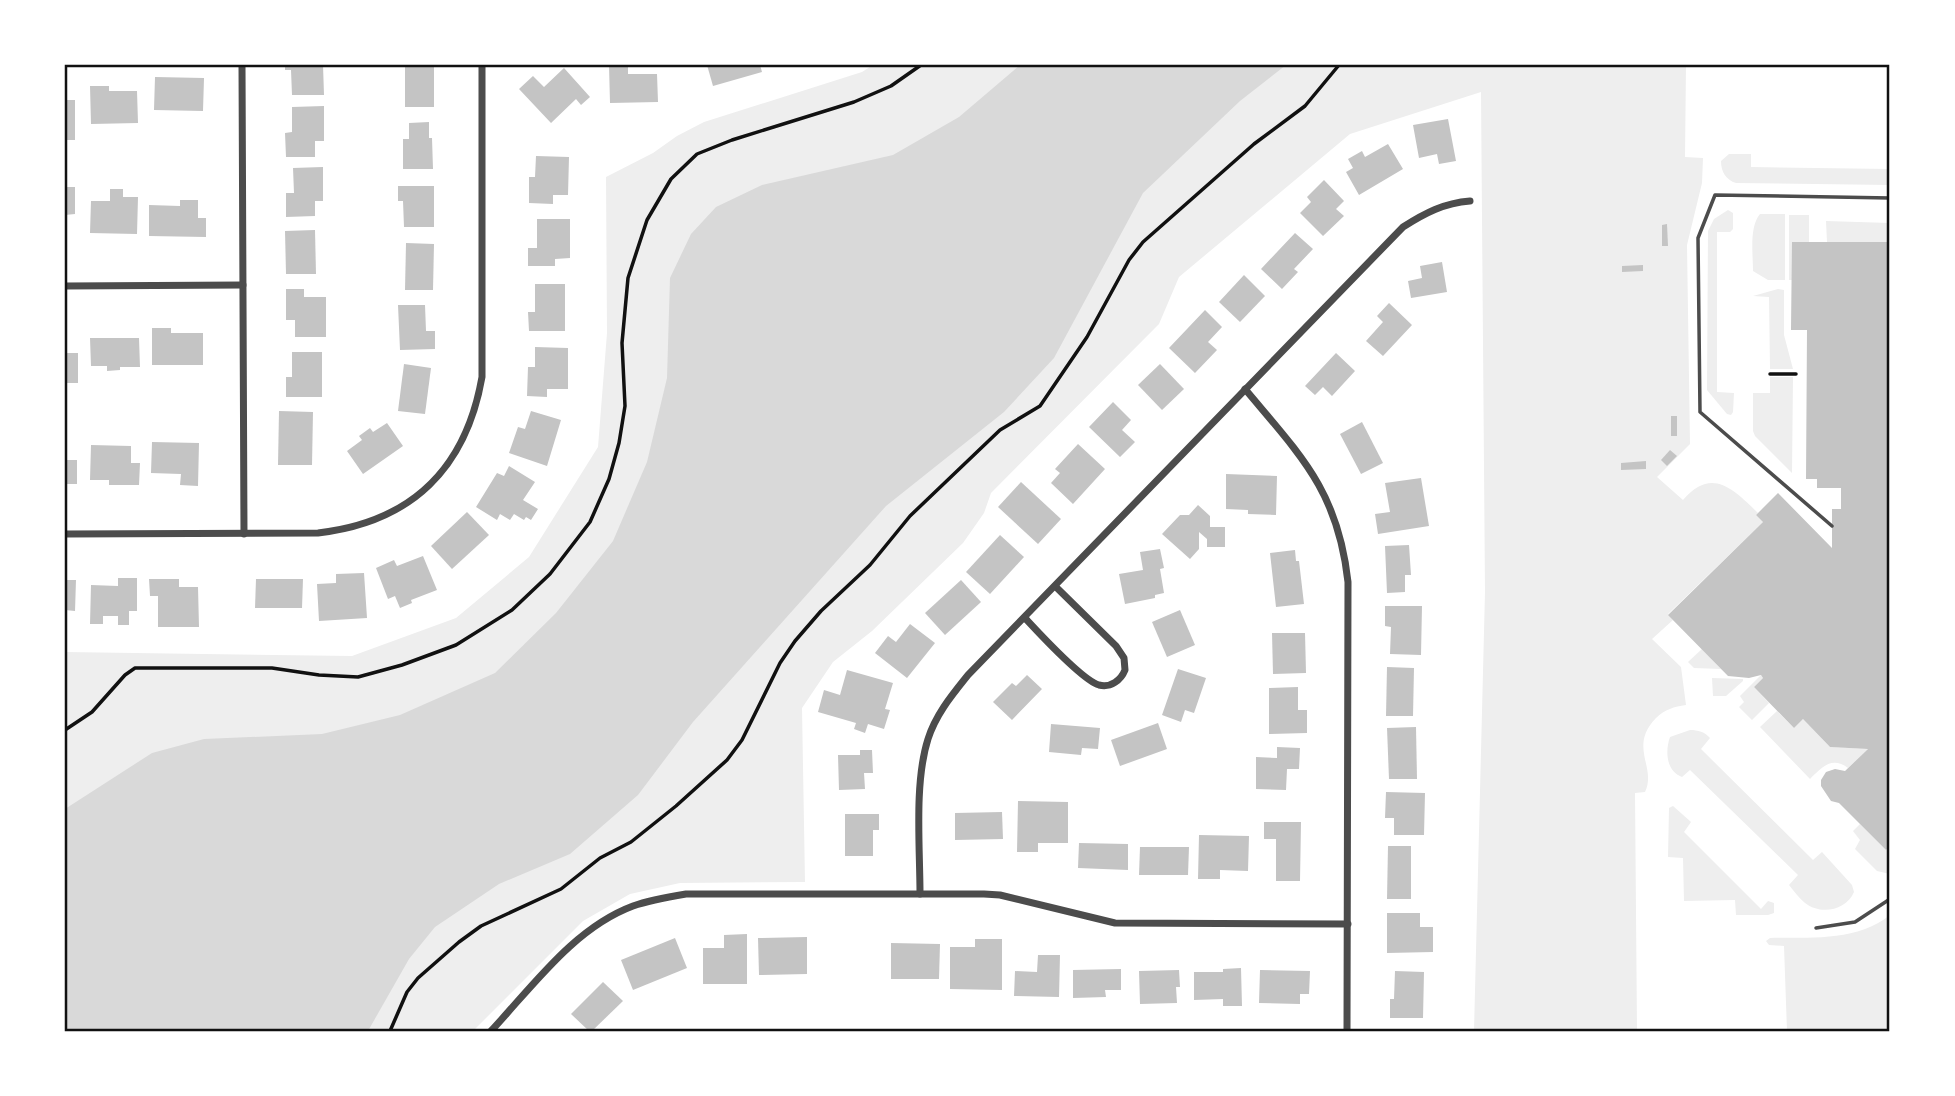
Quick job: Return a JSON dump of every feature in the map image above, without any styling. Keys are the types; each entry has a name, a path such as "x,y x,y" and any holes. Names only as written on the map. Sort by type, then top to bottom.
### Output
{"street":[{"path":"242,65 244,534"},
{"path":"65,534 318,533 344,530 382,517 433,484 459,448 470,425 477,404 483,359 482,65"},
{"path":"920,894 920,776 928,739 951,696 1403,227 1427,211 1470,201"},
{"path":"65,286 243,285"},
{"path":"1245,389 1318,481 1333,513 1345,558 1348,582 1347,1031"},
{"path":"1025,618 1094,682 1110,685 1123,675 1125,664 1121,652 1056,587"},
{"path":"491,1031 573,944 598,925 632,906 686,894 1000,895 1115,923 1348,925"}],"lane":[{"path":"1832,526 1700,412 1698,239 1715,195 1890,198"},
{"path":"1816,928 1855,922 1890,899"}],"path":[{"path":"65,730 92,712 125,675 135,668 272,667 319,675 358,677 402,665 456,645 512,610 550,573 590,522 609,479 620,443 625,407 622,343 628,278 647,220 671,179 697,154 732,140 854,102 891,86 921,65"},
{"path":"390,1031 407,992 418,978 459,942 481,926 561,889 600,858 631,842 727,760 741,740 794,641 821,611 870,565 920,506 1000,430 1040,406 1087,337 1129,260 1143,242 1254,144 1305,106 1339,65"},
{"path":"1770,374 1796,374"}],"shaded area":[{"path":"873,65 1686,65 1685,157 1703,158 1702,183 1687,245 1690,444 1657,477 1683,500 1704,484 1722,485 1749,504 1763,522 1668,614 1673,620 1652,639 1681,667 1686,705 1663,712 1648,728 1643,748 1648,783 1645,792 1635,793 1637,1031 1474,1031 1485,592 1481,92 1350,134 1179,277 1159,324 991,493 984,513 963,543 872,631 833,662 802,708 805,882 680,883 630,894 583,921 473,1031 65,1031 65,652 352,656 456,618 529,557 598,447 607,333 606,177 704,122 862,72"},
{"path":"1020,65 1286,65 1240,101 1143,193 1054,358 1004,412 886,506 693,722 638,795 570,854 499,884 435,927 409,959 368,1031 65,1031 65,809 152,753 204,739 322,734 400,715 495,673 556,613 613,541 647,462 667,378 670,278 691,234 716,207 762,185 893,155 959,117"},
{"path":"1729,154 1751,154 1751,167 1890,169 1890,185 1736,183 1727,178 1722,169 1721,161"},
{"path":"1728,210 1733,213 1733,229 1730,232 1717,232 1717,392 1734,393 1731,415 1727,414 1707,390 1708,231 1714,219"},
{"path":"1760,214 1785,214 1785,280 1768,280 1753,271 1753,233"},
{"path":"1789,215 1809,215 1809,242 1792,242 1792,280 1789,280"},
{"path":"1826,221 1890,223 1890,242 1827,242"},
{"path":"1778,289 1784,290 1784,335 1793,369 1770,369 1769,297 1753,296"},
{"path":"1770,377 1793,377 1792,473 1753,431 1753,393 1770,393"},
{"path":"1702,649 1721,669 1694,668 1688,662"},
{"path":"1761,675 1763,678 1754,687 1769,703 1752,720 1739,707 1744,702 1740,696"},
{"path":"1712,678 1743,681 1726,696 1713,696"},
{"path":"1777,711 1794,728 1803,719 1830,747 1868,749 1848,768 1837,763 1828,764 1810,779 1760,727"},
{"path":"1690,730 1706,734 1710,738 1701,749 1813,860 1822,852 1852,885 1854,892 1845,903 1825,910 1805,903 1789,885 1798,875 1690,770 1682,777 1673,770 1667,754 1670,737"},
{"path":"1673,806 1691,822 1684,832 1761,909 1768,901 1774,903 1774,913 1736,915 1735,900 1684,901 1683,858 1668,857 1669,808"},
{"path":"1860,824 1886,850 1890,846 1890,874 1877,871 1855,849 1860,840 1853,831"},
{"path":"1890,915 1890,1031 1787,1031 1784,946 1769,945 1766,941 1770,938 1848,934 1877,924"}],"building":[{"path":"285,65 323,65 324,95 292,95 291,70 285,70"},
{"path":"405,65 434,65 434,107 405,107"},
{"path":"609,65 628,65 628,74 657,74 658,102 610,103"},
{"path":"707,65 760,65 762,72 713,86"},
{"path":"564,68 590,97 581,105 576,99 551,123 519,89 533,76 544,87"},
{"path":"155,77 204,78 203,111 154,110"},
{"path":"90,86 109,86 109,91 137,91 138,123 91,124"},
{"path":"65,100 75,100 75,140 65,140"},
{"path":"324,106 324,141 315,141 315,157 286,157 285,133 292,132 292,107"},
{"path":"1448,119 1456,161 1439,164 1437,154 1419,158 1413,125"},
{"path":"429,122 433,169 403,169 403,139 409,139 409,123"},
{"path":"1388,144 1403,169 1359,195 1346,172 1353,168 1348,159 1362,151 1365,157"},
{"path":"536,156 569,157 568,195 553,195 553,204 529,203 529,177 535,177"},
{"path":"323,167 323,201 315,201 315,216 286,217 286,193 294,193 293,168"},
{"path":"1324,180 1344,201 1336,209 1344,216 1323,236 1300,213 1311,202 1307,197"},
{"path":"398,186 434,186 434,227 404,227 403,201 398,201"},
{"path":"65,187 75,187 75,214 65,215"},
{"path":"110,189 123,189 123,197 138,197 137,234 90,233 91,201 110,201"},
{"path":"180,200 198,200 198,218 206,218 206,237 149,236 149,205 180,206"},
{"path":"537,219 570,219 570,258 555,259 555,266 528,266 528,248 537,248"},
{"path":"1667,224 1668,246 1662,246 1662,225"},
{"path":"315,230 316,274 286,274 285,231"},
{"path":"1295,233 1313,249 1294,269 1298,272 1282,289 1261,269"},
{"path":"1792,242 1890,242 1890,846 1886,850 1839,803 1831,801 1821,786 1826,772 1835,769 1845,771 1868,749 1830,747 1803,719 1794,728 1754,687 1763,678 1761,675 1749,678 1728,676 1668,615 1763,522 1756,515 1778,493 1832,548 1832,509 1841,509 1841,488 1817,488 1817,479 1806,479 1807,330 1791,330"},
{"path":"406,243 434,244 433,290 405,290"},
{"path":"1442,262 1447,292 1411,298 1408,281 1422,278 1420,266"},
{"path":"1643,265 1643,271 1622,272 1622,266"},
{"path":"1244,275 1265,296 1240,322 1219,302"},
{"path":"535,284 565,284 565,331 529,331 528,312 535,312"},
{"path":"286,289 304,289 304,297 326,297 326,337 295,337 295,320 286,320"},
{"path":"1389,303 1412,325 1383,356 1366,341 1383,322 1377,316"},
{"path":"398,305 425,305 426,331 435,331 435,349 400,350"},
{"path":"1205,310 1222,327 1208,342 1217,350 1195,373 1169,348"},
{"path":"152,328 171,328 171,333 203,333 203,365 152,365"},
{"path":"90,338 139,338 140,367 120,367 120,370 107,371 107,366 91,366"},
{"path":"535,347 568,348 568,389 547,389 547,397 527,396 528,367 535,367"},
{"path":"292,352 322,352 322,397 286,397 286,377 292,377"},
{"path":"65,353 78,353 78,383 65,383"},
{"path":"1336,353 1355,371 1332,396 1323,387 1315,395 1305,386"},
{"path":"404,364 431,368 425,414 398,411"},
{"path":"1160,364 1184,389 1162,410 1138,385"},
{"path":"1113,402 1131,420 1122,430 1135,442 1120,457 1089,427"},
{"path":"279,411 313,412 312,465 278,465"},
{"path":"531,411 561,420 547,466 509,453 518,427 525,429"},
{"path":"1671,416 1677,416 1677,436 1671,436"},
{"path":"1362,422 1383,463 1361,474 1340,434"},
{"path":"387,423 403,446 363,474 347,451 362,440 359,436 370,428 373,432"},
{"path":"152,442 199,443 198,486 180,485 181,474 151,473"},
{"path":"1078,444 1105,469 1073,504 1051,483 1060,473 1055,469"},
{"path":"91,445 131,446 131,463 140,463 139,485 109,485 109,480 90,480"},
{"path":"65,447 67,460 77,460 77,484 65,484"},
{"path":"1670,450 1677,456 1667,466 1661,460"},
{"path":"1646,461 1646,469 1621,470 1621,463"},
{"path":"509,466 535,482 523,500 538,509 531,520 526,517 524,520 514,514 510,520 500,514 497,520 476,507 497,473 504,476"},
{"path":"1226,474 1277,476 1276,515 1248,514 1248,510 1226,509"},
{"path":"1421,478 1429,526 1378,534 1375,514 1390,512 1385,483"},
{"path":"1021,482 1061,519 1038,544 998,507"},
{"path":"1198,505 1210,516 1210,527 1225,527 1225,547 1207,547 1207,539 1199,532 1199,549 1190,559 1162,534 1180,515 1189,515"},
{"path":"467,512 489,535 452,569 431,546"},
{"path":"1000,535 1024,557 990,594 966,572"},
{"path":"1409,545 1411,575 1405,575 1405,592 1387,593 1385,546"},
{"path":"1160,549 1164,568 1160,569 1164,593 1155,595 1155,598 1125,604 1119,574 1143,570 1140,552"},
{"path":"1295,550 1296,561 1299,561 1304,604 1276,607 1270,553"},
{"path":"423,556 437,590 411,600 412,603 400,608 395,596 388,599 376,568 394,560 397,566"},
{"path":"364,573 367,618 319,621 317,584 336,583 336,574"},
{"path":"118,578 137,578 137,611 129,611 129,625 118,625 118,616 103,616 103,624 90,624 91,585 118,586"},
{"path":"149,579 179,579 179,587 198,587 199,627 158,627 158,596 150,596"},
{"path":"256,579 303,579 302,608 255,608"},
{"path":"65,580 76,580 75,611 65,610"},
{"path":"961,580 981,602 945,635 925,613"},
{"path":"1385,606 1422,606 1421,655 1390,654 1391,627 1385,626"},
{"path":"1180,610 1195,645 1167,657 1152,622"},
{"path":"910,624 935,643 907,678 875,653 888,636 896,642"},
{"path":"1272,633 1305,633 1306,673 1273,674"},
{"path":"1387,667 1414,668 1413,716 1386,716"},
{"path":"1178,669 1206,678 1194,713 1185,710 1181,722 1162,715"},
{"path":"847,670 893,683 885,709 890,710 884,729 868,724 865,733 854,729 856,723 818,712 824,690 840,695"},
{"path":"1027,675 1042,689 1012,720 993,702 1012,683 1016,686"},
{"path":"1298,687 1298,710 1307,710 1307,733 1269,734 1269,688"},
{"path":"1158,723 1167,749 1120,766 1111,740"},
{"path":"1051,724 1100,728 1098,749 1082,748 1081,755 1049,752"},
{"path":"1416,727 1417,779 1389,779 1387,728"},
{"path":"1277,747 1300,748 1299,769 1287,769 1286,790 1256,789 1256,757 1277,758"},
{"path":"860,750 872,750 873,773 864,773 865,789 839,790 838,755 860,755"},
{"path":"1386,792 1425,793 1424,835 1394,835 1394,818 1385,818"},
{"path":"1018,801 1068,802 1068,843 1038,843 1038,852 1017,852"},
{"path":"1002,812 1003,839 955,840 955,813"},
{"path":"845,814 879,814 879,830 873,830 873,856 845,856"},
{"path":"1264,822 1301,822 1300,881 1276,881 1276,839 1264,839"},
{"path":"1199,835 1249,836 1248,871 1220,870 1220,879 1198,879"},
{"path":"1079,843 1128,844 1128,870 1078,868"},
{"path":"1388,846 1411,846 1411,899 1387,899"},
{"path":"1140,847 1189,847 1188,875 1139,875"},
{"path":"1387,913 1420,913 1420,927 1433,927 1433,952 1387,953"},
{"path":"747,934 747,984 703,984 703,948 724,948 724,935"},
{"path":"807,937 807,974 759,975 758,938"},
{"path":"675,938 687,968 633,990 621,960"},
{"path":"975,939 1002,939 1002,990 950,989 950,947 975,947"},
{"path":"891,943 940,944 939,979 891,979"},
{"path":"1038,955 1060,955 1059,997 1014,996 1015,971 1037,972"},
{"path":"1241,968 1242,1006 1223,1006 1223,999 1194,1000 1194,972 1223,972 1223,969"},
{"path":"1121,969 1121,990 1105,990 1106,997 1073,998 1073,970"},
{"path":"1179,970 1177,1003 1140,1004 1139,971"},
{"path":"1260,970 1310,971 1309,994 1300,994 1300,1004 1259,1003"},
{"path":"1395,971 1424,972 1423,1018 1390,1018"},
{"path":"603,982 623,1001 589,1031 571,1014"}]}
